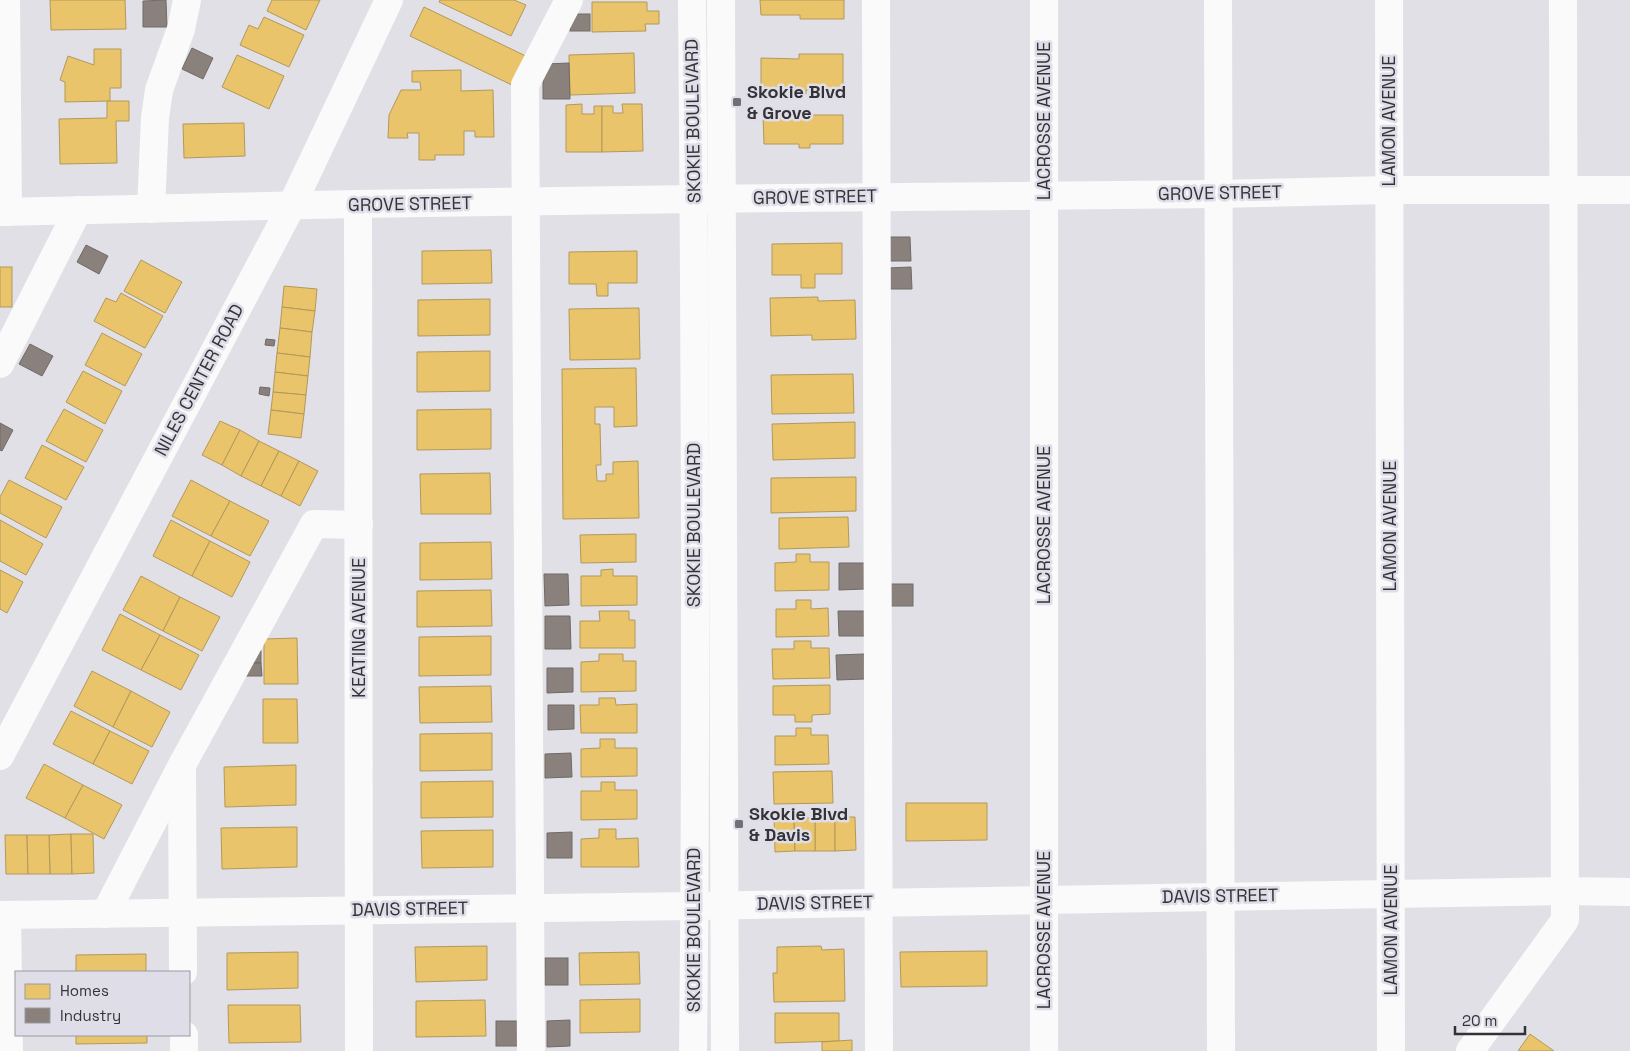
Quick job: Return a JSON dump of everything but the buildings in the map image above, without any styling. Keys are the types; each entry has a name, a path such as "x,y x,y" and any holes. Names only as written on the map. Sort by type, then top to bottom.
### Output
{"street":[{"path":"4,212 6,0"},
{"path":"151,209 155,126 159,90 181,29 188,0"},
{"name":"NILES CENTER ROAD","path":"0,756 291,206 389,0"},
{"path":"531,1051 525,85 569,0"},
{"name":"SKOKIE BOULEVARD","path":"692,0 695,906 693,1051"},
{"name":"SKOKIE BOULEVARD","path":"721,0 725,1051"},
{"path":"876,0 879,1051"},
{"name":"LACROSSE AVENUE","path":"1044,0 1044,1051"},
{"path":"1218,0 1221,1051"},
{"name":"LAMON AVENUE","path":"1389,0 1391,1051"},
{"path":"1470,1051 1565,920 1563,0"},
{"name":"GROVE STREET","path":"4,212 694,199 1218,194 1389,190 1630,190"},
{"name":"KEATING AVENUE","path":"358,204 359,1051"},
{"path":"0,364 78,210"},
{"path":"105,914 182,764 314,524 359,525"},
{"path":"182,764 183,971"},
{"name":"DAVIS STREET","path":"4,915 695,906 1564,891 1630,892"},
{"path":"4,915 9,1051"},
{"path":"184,1036 184,1051"}],"place":[{"name":"Skokie Blvd & Grove","path":"737,102"},
{"name":"Skokie Blvd & Davis","path":"739,824"}]}
